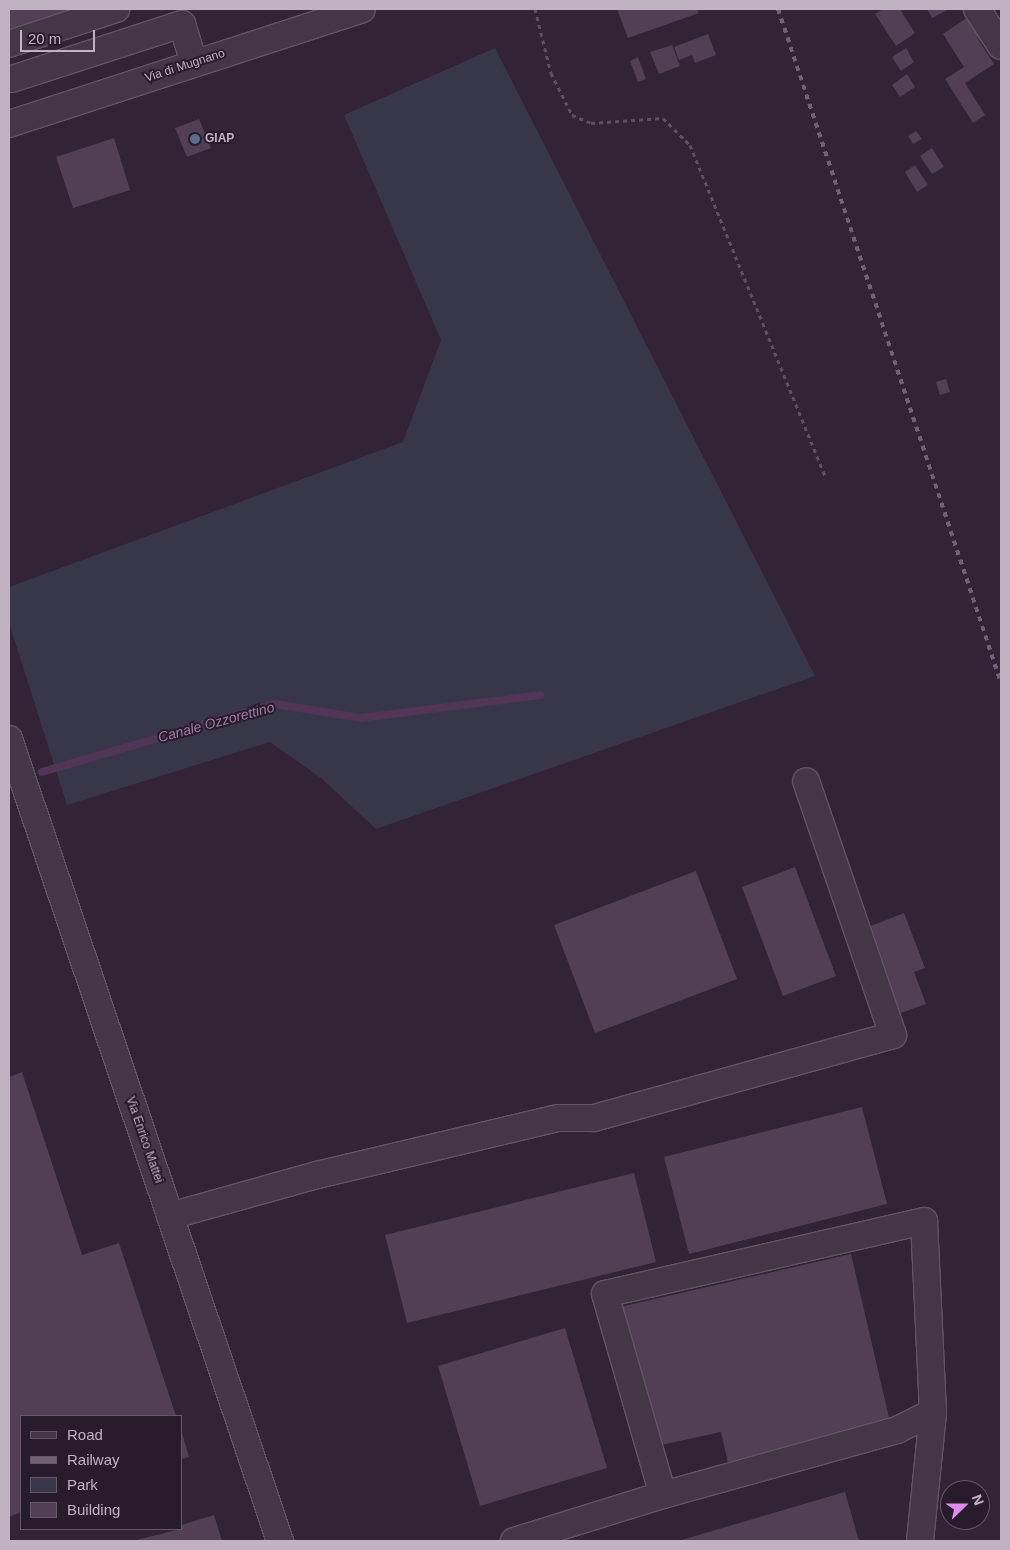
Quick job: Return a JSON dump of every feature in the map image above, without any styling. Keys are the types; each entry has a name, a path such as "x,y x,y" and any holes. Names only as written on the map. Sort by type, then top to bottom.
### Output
{"street":[{"path":"9,44 116,9"},
{"name":"Via di Mugnano","path":"9,124 194,62 307,18 362,9"},
{"path":"977,9 1001,46"},
{"path":"12,79 179,16 194,62"},
{"name":"Via Enrico Mattei","path":"9,739 280,1541"},
{"path":"170,1216 317,1175 558,1118 594,1118 893,1035 806,781"},
{"path":"663,1495 605,1294 924,1221 933,1412 920,1541"},
{"path":"514,1541 663,1495 897,1430 933,1412"}],"path":[{"path":"535,9 551,73 572,115 591,123 663,118 690,145 826,478"}],"green space":[{"path":"495,48 815,676 376,829 321,778 270,742 67,805 9,623 9,587 403,442 441,340 344,115"}],"building":[{"path":"9,9 85,9 9,34"},
{"path":"617,9 697,9 699,13 628,38"},
{"path":"883,9 904,9 901,11 915,33 896,46 875,14"},
{"path":"927,9 949,9 932,18"},
{"path":"974,13 989,36 981,42 976,36 994,64 965,83 985,115 973,123 945,79 964,67 943,34"},
{"path":"708,34 716,55 695,63 692,55 679,60 674,47"},
{"path":"672,45 680,66 659,74 650,52"},
{"path":"906,48 914,62 901,71 892,57"},
{"path":"638,57 646,79 638,82 630,61"},
{"path":"907,74 915,87 900,97 892,85"},
{"path":"199,119 211,148 187,157 175,128"},
{"path":"916,131 922,139 913,144 908,136"},
{"path":"114,138 130,190 73,208 56,157"},
{"path":"932,148 944,167 932,174 920,156"},
{"path":"915,165 928,185 917,192 905,172"},
{"path":"946,379 950,392 940,395 936,382"},
{"path":"795,867 836,976 783,996 742,887"},
{"path":"696,871 737,979 595,1033 554,925"},
{"path":"904,913 925,968 914,972 926,1004 895,1015 863,929"},
{"path":"22,1072 82,1255 119,1243 176,1415 20,1415 20,1512 9,1517 9,1077"},
{"path":"862,1107 887,1204 689,1254 664,1157"},
{"path":"634,1173 656,1262 407,1323 385,1235"},
{"path":"851,1254 891,1426 728,1463 721,1432 652,1447 620,1307"},
{"path":"565,1328 607,1468 480,1506 438,1366"},
{"path":"182,1433 189,1457 182,1459"},
{"path":"845,1492 859,1541 678,1541"},
{"path":"214,1515 222,1541 132,1541 182,1530 182,1525"}],"waterway":[{"name":"Canale Ozzorettino","path":"42,772 274,704 361,718 541,695"}],"railway":[{"path":"778,9 1001,683"}],"place":[{"name":"GIAP","path":"195,139"}]}
